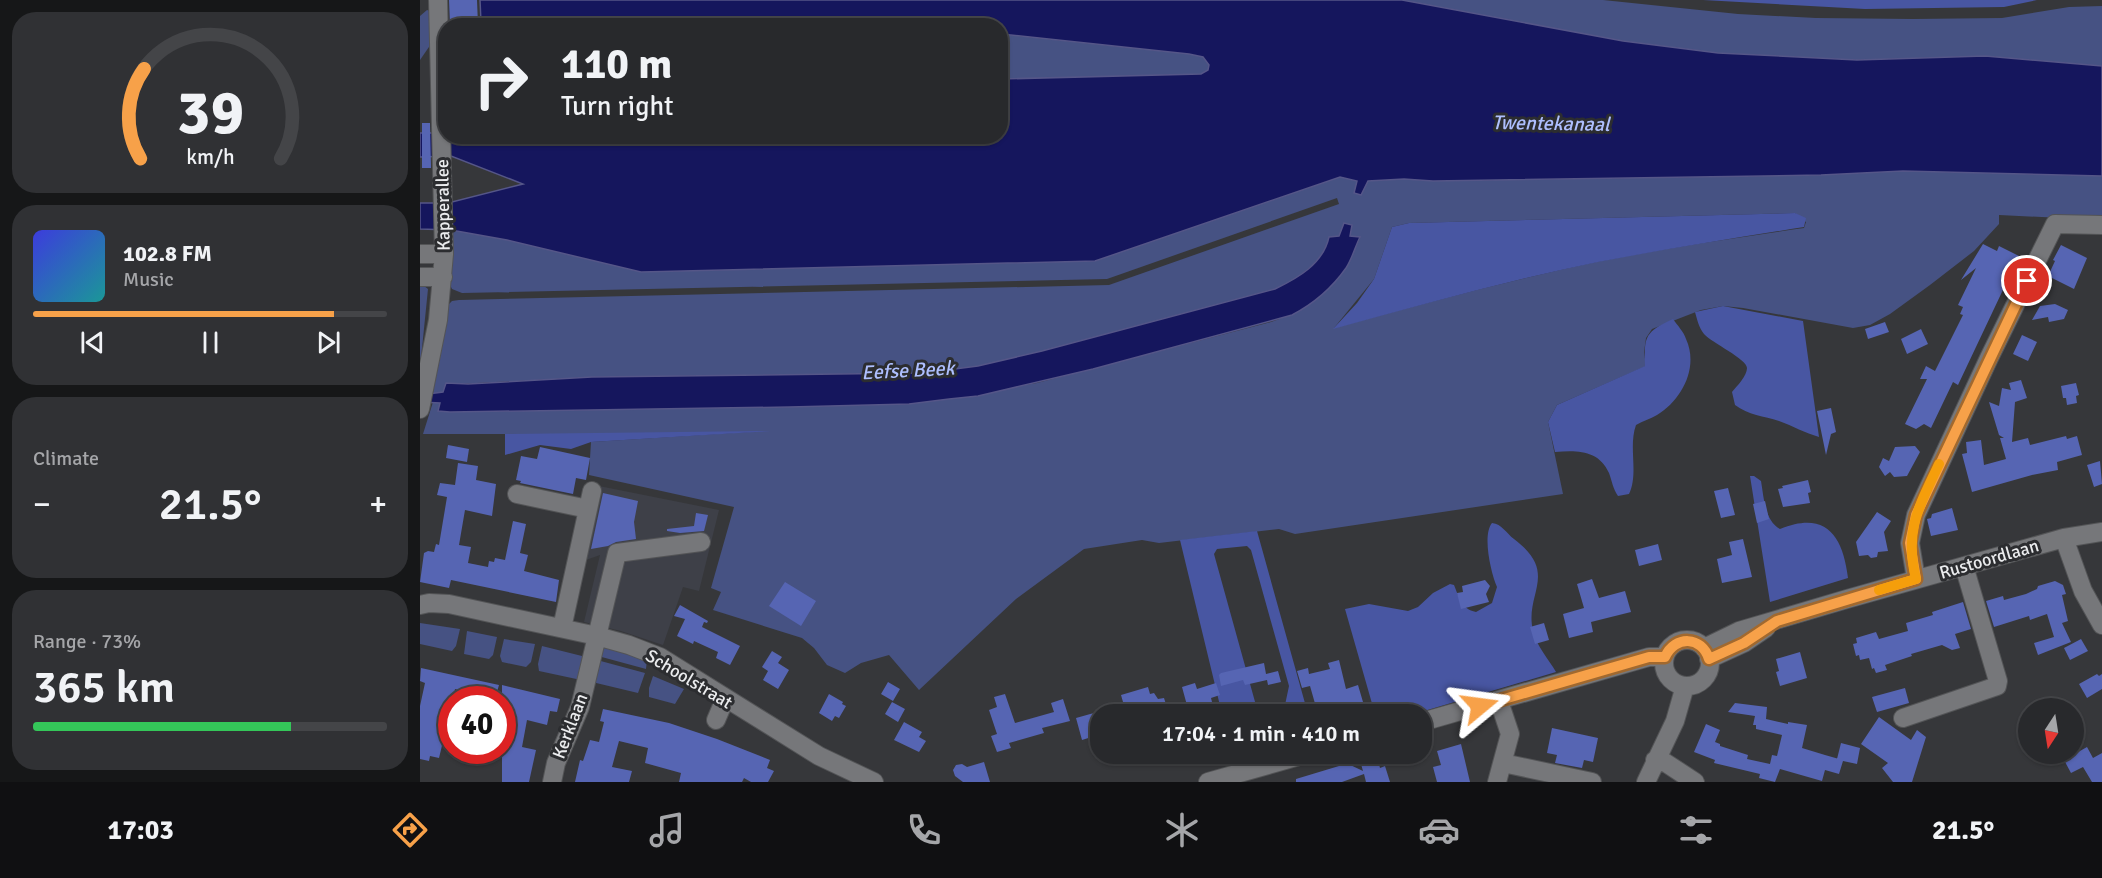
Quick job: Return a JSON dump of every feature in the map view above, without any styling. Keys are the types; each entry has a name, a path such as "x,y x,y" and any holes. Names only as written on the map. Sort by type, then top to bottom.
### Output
{"street":[{"name":"Kapperallee","path":"422,402 436,338 443,277 442,144"},
{"path":"1916,579 1910,543 1916,515 2055,224 2102,225"},
{"path":"420,254 444,246"},
{"path":"420,277 443,277"},
{"path":"562,628 592,491"},
{"path":"517,494 588,509"},
{"name":"Rustoordlaan","path":"2064,538 2102,524"},
{"name":"Rustoordlaan","path":"1707,654 1744,643 1777,621 2064,538 2102,532"},
{"path":"2064,538 2083,591 2102,625"},
{"name":"Kerklaan","path":"552,782 555,763 580,707 617,553 701,542"},
{"path":"1903,718 1997,686 1998,681 1964,566"},
{"name":"Schoolstraat","path":"420,605 449,604 562,628 629,645 660,657 819,756 874,782"},
{"path":"1683,641 1695,642 1707,654 1709,669 1704,679 1696,684 1679,684 1666,671 1665,657 1673,645 1683,641"},
{"path":"1432,719 1649,657 1665,657"},
{"path":"1646,782 1674,721 1679,684"},
{"path":"716,720 725,699"},
{"path":"1497,782 1510,734 1499,701"},
{"path":"1657,757 1695,782"},
{"path":"1503,763 1592,782"},
{"path":"1208,782 1271,764"}],"shaded area":[{"path":"1402,0 1603,0 1738,14 1913,19 2002,18 2069,7 2102,6 2102,66 1985,56 1857,60 1718,53 1623,41"},
{"path":"1703,0 2037,0 2004,7 1865,9"},
{"path":"427,10 430,11 431,44 420,60 420,16"},
{"path":"1008,35 1189,54 1203,57 1209,65 1208,70 1202,74 1008,79"},
{"path":"1903,171 2102,176 2102,220 1999,215 1999,224 1974,251 1890,314 1870,325 1853,328 1723,306 1701,310 1652,329 1646,338 1644,352 1646,366 1557,405 1548,422 1563,494 1295,534 1279,529 1159,543 1142,540 1084,549 1016,599 919,690 889,655 861,663 845,673 827,665 814,648 802,638 713,610 721,592 711,588 734,507 589,475 591,442 749,432 423,434 433,402 440,403 439,411 450,412 909,404 1037,383 1271,322 1293,313 1331,287 1348,264 1360,238 1329,237 1321,255 1308,269 1275,289 978,366 917,373 592,377 458,384 435,394 433,393 447,306 452,301 1109,285 1339,204 1337,198 1107,279 462,293 452,289 450,285 449,257 453,247 451,230 507,240 915,265 1095,261 1340,177 1357,181 1404,179 1433,181 1821,175","holes":["1795,213 1806,222 1804,228 1674,248 1563,269 1334,328 1374,279 1392,227 1409,223"]},
{"path":"1795,213 1806,218 1804,227 1565,269 1465,293 1333,329 1357,303 1374,279 1392,227 1409,223"},
{"path":"420,283 428,289 420,368"},
{"path":"1723,306 1803,321 1819,437 1735,405 1732,392 1741,381 1747,368 1736,356 1704,334 1695,312"},
{"path":"1673,319 1684,334 1690,350 1686,382 1681,392 1666,409 1636,425 1633,442 1632,486 1629,494 1618,496 1605,465 1599,460 1586,453 1555,452 1548,422 1557,405 1645,366 1648,336"},
{"path":"771,431 591,442 571,449 540,445 505,455 505,434"},
{"path":"1750,476 1761,481 1768,514 1780,529 1809,523 1820,525 1829,531 1842,550 1848,578 1770,602"},
{"path":"599,486 719,510 699,591 683,587 663,645 584,622 600,555 583,561"},
{"path":"1492,523 1499,525 1528,551 1535,563 1538,573 1531,618 1533,631 1556,672 1432,709 1432,704 1372,704 1345,609 1369,604 1408,611 1418,607 1433,593 1450,584 1454,585 1461,602 1476,612 1492,603 1497,587 1490,564 1489,529"},
{"path":"1257,531 1305,704 1285,704 1289,686 1251,550 1247,546 1217,549 1214,554 1256,704 1220,704 1180,540"},
{"path":"420,623 460,629 456,646 452,651 420,644"},
{"path":"467,631 497,637 493,655 489,659 464,654"},
{"path":"504,639 535,644 531,662 526,667 502,662 500,656"},
{"path":"601,643 647,659 646,669 598,656"},
{"path":"542,646 586,657 581,680 539,671 538,664"},
{"path":"597,660 645,673 638,693 592,682"},
{"path":"653,676 684,689 675,704 649,697"}],"water":[{"name":"Twentekanaal","path":"480,0 1402,0 1623,41 1718,53 1857,60 1985,56 2102,66 2102,176 1903,171 1821,175 1433,181 1404,179 1368,181 1361,195 1354,193 1357,181 1340,177 1095,261 641,272 507,240 451,230 420,229 420,203 448,203 523,184 451,156 420,157 420,133 438,133 438,144 1008,144 1008,79 1201,74 1208,70 1209,65 1203,57 1189,54 1008,35 1008,18 481,18"},
{"path":"1344,223 1352,225 1350,236 1360,237 1348,264 1322,295 1292,315 1093,369 978,396 909,404 450,412 438,411 440,403 420,402 420,395 443,392 446,383 468,384 592,377 917,373 978,366 1275,289 1308,269 1321,255 1329,237 1339,236"}],"building":[{"path":"449,0 477,0 478,18 450,18"},
{"path":"422,123 430,123 431,168 422,168"},
{"path":"1983,244 1997,251 1999,246 2019,256 1958,385 1953,382 1931,428 1924,424 1916,429 1905,424 1927,379 1920,379 1926,366 1935,371 1963,315 1960,314 1963,307 1958,305 1976,268 1961,280"},
{"path":"2061,245 2087,258 2074,289 2048,276"},
{"path":"2055,304 2068,310 2064,319 2049,322 2048,317 2032,320 2040,306"},
{"path":"1885,322 1889,332 1868,339 1865,329"},
{"path":"1921,329 1928,344 1907,354 1901,339"},
{"path":"2022,335 2037,342 2028,361 2013,354"},
{"path":"2021,380 2027,398 2015,402 2012,442 2028,438 2030,445 2066,436 2067,439 2077,436 2082,455 2057,462 2058,470 1972,492 1962,454 1967,453 1966,442 1981,440 1984,465 2006,459 2000,438 2004,438 1999,435 1989,402 1999,406 2002,388 2011,390 2009,383"},
{"path":"2076,383 2079,395 2076,396 2077,403 2067,405 2061,386"},
{"path":"1831,408 1836,432 1831,434 1826,455 1817,411"},
{"path":"448,445 469,449 467,462 446,458"},
{"path":"1915,446 1920,452 1907,476 1894,477 1890,472 1885,476 1879,467 1883,458 1889,461 1895,447"},
{"path":"540,447 590,458 586,480 576,478 573,494 520,483 521,481 516,480 521,456 537,459"},
{"path":"2100,461 2102,484 2094,487 2087,465"},
{"path":"458,463 478,466 476,480 496,484 492,516 465,510 459,545 471,547 468,563 488,567 489,561 494,562 495,558 505,560 513,521 526,524 520,553 528,555 524,571 559,580 556,602 451,580 449,588 420,582 424,553 434,552 436,544 439,545 447,497 437,495 440,483 455,485"},
{"path":"1808,480 1811,492 1808,493 1810,503 1783,507 1778,489"},
{"path":"1728,488 1735,515 1721,518 1714,491"},
{"path":"603,493 638,501 634,522 636,539 591,549"},
{"path":"1765,501 1769,519 1757,523 1753,504"},
{"path":"1952,508 1958,530 1931,536 1927,519 1931,518 1932,514"},
{"path":"1877,512 1891,521 1884,532 1888,551 1878,552 1877,557 1859,556 1856,542"},
{"path":"696,513 708,515 704,531 680,533 667,531 667,529 694,526"},
{"path":"1743,539 1752,577 1722,583 1717,559 1732,555 1729,542"},
{"path":"1658,544 1662,560 1639,566 1635,550"},
{"path":"1592,579 1599,598 1625,591 1631,612 1591,622 1593,632 1569,638 1563,614 1584,608 1577,584"},
{"path":"1485,580 1490,586 1486,594 1489,602 1461,609 1457,593 1463,592 1462,586"},
{"path":"2055,581 2063,585 2066,594 2062,595 2068,621 2062,623 2071,642 2038,655 2034,643 2054,637 2047,614 2030,620 2029,616 1994,627 1986,601 2003,596 2004,600 2026,594 2037,589 2038,586"},
{"path":"785,582 816,601 801,626 769,606"},
{"path":"1963,602 1971,629 1955,634 1960,648 1952,650 1942,645 1911,654 1912,656 1885,665 1887,670 1876,673 1874,668 1872,669 1869,658 1860,660 1859,655 1856,656 1853,644 1857,643 1856,638 1876,632 1879,639 1908,631 1906,623 1933,615 1932,612"},
{"path":"680,605 708,621 704,622 702,627 740,646 730,665 716,658 718,652 677,636 685,619 674,616"},
{"path":"1544,623 1549,640 1535,644 1530,627"},
{"path":"2081,639 2088,651 2070,660 2064,648"},
{"path":"772,651 782,657 778,663 789,670 778,689 763,680 768,671 762,667"},
{"path":"1800,652 1807,678 1780,686 1776,672 1779,671 1776,659"},
{"path":"1339,660 1346,689 1358,685 1363,702 1315,704 1310,686 1302,688 1297,671 1308,668 1309,674 1330,669 1328,663"},
{"path":"1264,663 1266,674 1278,671 1281,682 1268,685 1267,680 1245,685 1243,680 1221,686 1219,675 1221,673"},
{"path":"421,668 499,685 438,686 438,758 430,756 429,761 420,759 420,706 425,683 420,681"},
{"path":"2097,674 2099,676 2102,674 2102,689 2087,698 2079,684"},
{"path":"888,682 900,689 893,701 881,694"},
{"path":"1195,683 1197,689 1216,683 1220,695 1211,698 1212,702 1205,704 1187,704 1182,687"},
{"path":"1148,687 1150,694 1154,693 1158,699 1164,698 1166,704 1124,704 1121,695"},
{"path":"516,688 560,699 557,712 550,711 547,725 527,720 522,747 536,750 529,782 502,782 502,764 516,764"},
{"path":"1905,688 1909,703 1877,712 1872,697"},
{"path":"829,694 846,706 839,718 835,716 832,721 819,713"},
{"path":"1005,694 1015,723 1054,712 1051,703 1063,699 1070,721 1042,728 1044,733 1009,743 1011,748 997,752 991,736 997,734 989,710 997,707 994,697"},
{"path":"892,702 905,709 898,722 885,714"},
{"path":"1735,703 1767,707 1766,719 1807,725 1802,748 1837,758 1841,743 1860,748 1857,764 1843,761 1839,774 1825,770 1822,781 1780,769 1775,782 1759,778 1760,774 1714,763 1715,760 1694,752 1706,724 1720,730 1715,742 1720,746 1748,755 1747,759 1770,764 1772,755 1777,756 1782,735 1756,729 1756,725 1753,725 1755,716 1728,712"},
{"path":"603,709 669,723 717,739 770,760 767,768 774,771 768,782 751,782 744,778 742,782 679,782 681,773 645,763 648,748 619,741 612,767 632,771 629,782 575,782 580,760 583,761 590,740 599,742 604,722 600,721"},
{"path":"1090,714 1090,737 1082,740 1076,718"},
{"path":"1879,717 1911,740 1917,730 1926,737 1912,782 1893,782 1882,768 1888,763 1861,744"},
{"path":"904,722 922,732 919,737 926,741 919,752 894,740"},
{"path":"1552,728 1598,738 1593,762 1584,760 1582,768 1555,763 1557,755 1547,753"},
{"path":"1461,744 1470,782 1437,782 1433,767 1441,765 1437,751"},
{"path":"2087,747 2093,758 2102,753 2102,782 2092,782 2083,767 2071,773 2066,764 2084,764 2084,749"},
{"path":"984,762 990,782 963,782 955,776 953,770 956,765 962,764 967,767"},
{"path":"1342,764 1348,764 1363,771 1361,764 1379,764 1380,768 1385,766 1390,782 1366,782 1364,774 1342,782 1296,782 1296,779"}],"slow traffic":[{"path":"1879,590 1916,579 1910,543 1912,530 1916,515 1939,464"}],"route":[{"path":"1480,706 1649,657 1665,657 1673,645 1683,641 1698,643 1704,648 1709,659 1744,643 1777,621 1792,615 1916,579 1910,543 1916,515 2027,281"}],"water label":[{"name":"Eefse Beek","path":"908,370"}]}
